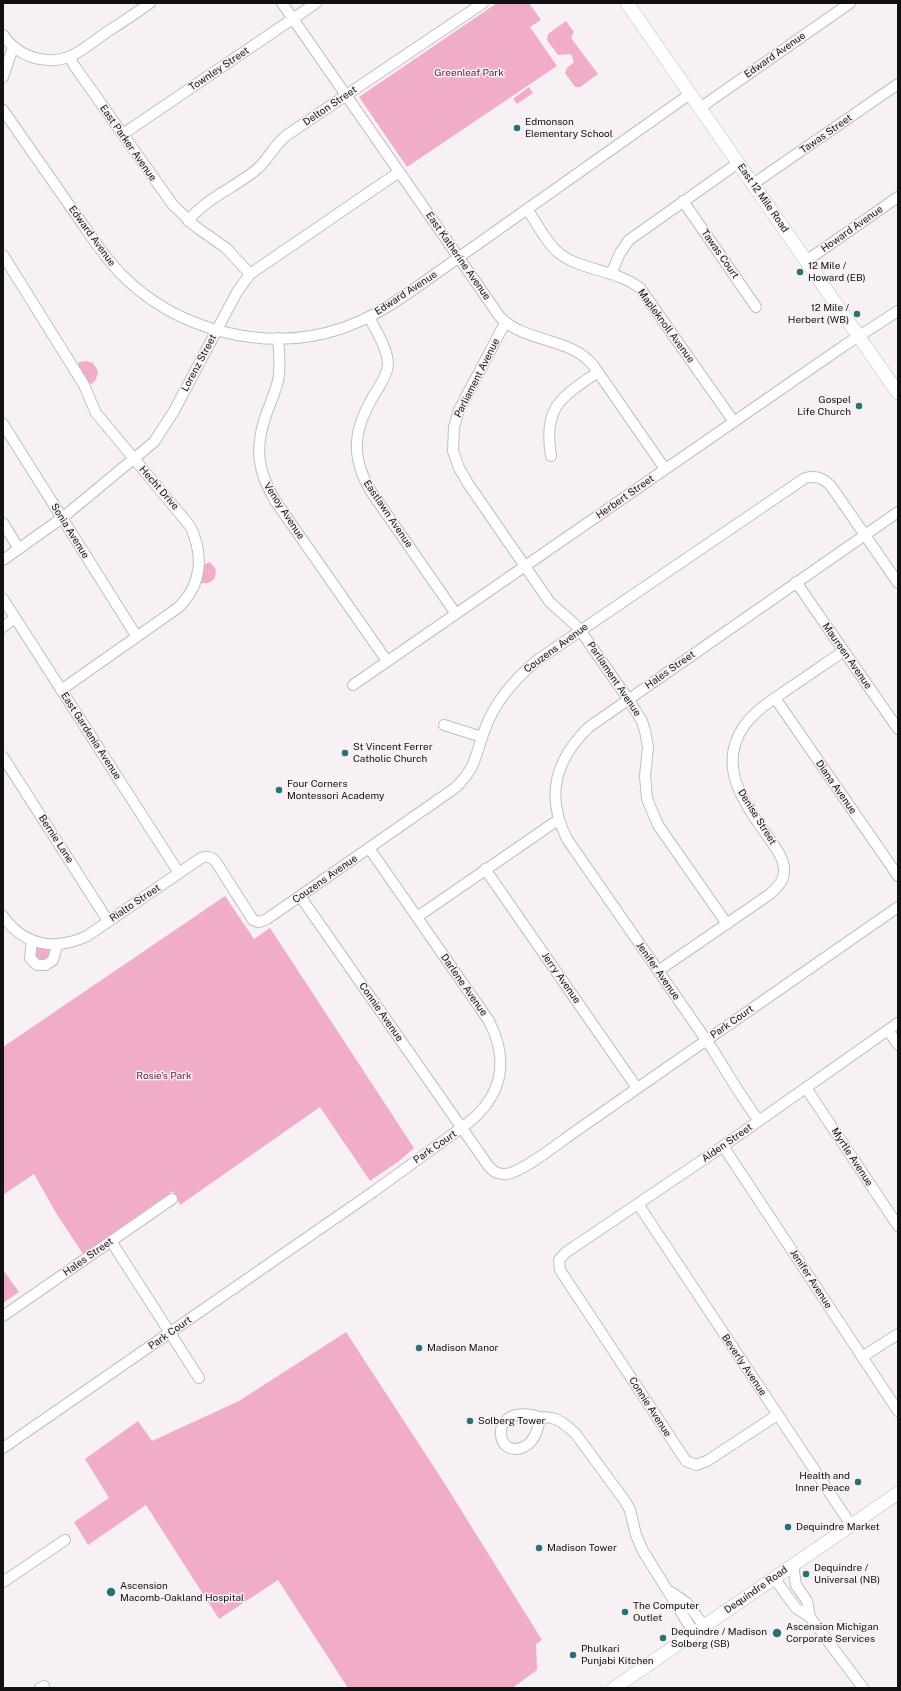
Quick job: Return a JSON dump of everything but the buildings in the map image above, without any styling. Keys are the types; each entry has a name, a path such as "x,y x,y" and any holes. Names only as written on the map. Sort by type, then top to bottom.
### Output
{"main road":[{"name":"East 12 Mile Road","path":"627,3 898,393"},
{"name":"Dequindre Road","path":"614,1688 898,1493"}],"street":[{"path":"3,35 13,47 28,57 38,59 58,59 70,56 79,51 150,3"},
{"name":"East Katherine Avenue","path":"282,3 505,323 511,327 577,352 590,361 665,469"},
{"name":"Townley Street","path":"122,134 316,3"},
{"name":"Delton Street","path":"188,221 200,207 257,169 283,138 483,3"},
{"name":"Edward Avenue","path":"700,108 850,3"},
{"path":"3,77 13,47"},
{"name":"East Parker Avenue","path":"70,56 168,200 188,221 226,248 250,274"},
{"name":"Tawas Street","path":"753,184 898,84"},
{"name":"Edward Avenue","path":"3,110 99,247 121,274 148,297 181,317 216,330 251,337 278,338 306,336 342,328 369,317 395,302 690,94"},
{"path":"611,274 620,253 629,240 738,163"},
{"name":"Lorenz Street","path":"3,560 62,518 134,459 160,434 240,286 250,274 399,172"},
{"name":"Howard Avenue","path":"806,261 898,197"},
{"name":"Tawas Court","path":"683,201 756,307"},
{"name":"Mapleknoll Avenue","path":"527,209 553,247 562,255 630,282 644,293 734,422"},
{"name":"Hecht Drive","path":"3,255 84,385 96,413 190,526 196,537 200,558 197,578 192,592 185,601 171,614 61,690"},
{"name":"Herbert Street","path":"353,685 665,469 898,311"},
{"name":"Eastlawn Avenue","path":"369,317 383,348 388,365 384,377 362,417 358,429 357,453 361,471 372,492 456,614"},
{"name":"Parliament Avenue","path":"505,323 459,410 454,427 453,443 455,459 463,476 549,601 575,623 638,715 645,731 648,747 645,788 652,812 658,825 727,924"},
{"name":"Venoy Avenue","path":"278,338 278,381 265,417 259,441 261,471 276,502 387,661"},
{"path":"551,456 548,434 554,410 564,396 598,372"},
{"name":"Sonia Avenue","path":"3,424 137,638"},
{"name":"Couzens Avenue","path":"259,922 267,919 455,788 464,780 475,763 482,737 496,705 514,681 536,661 805,478 812,476 826,481 898,583"},
{"name":"Hales Street","path":"558,820 555,801 555,786 558,775 566,754 589,727 898,512"},
{"path":"3,523 20,549"},
{"name":"Maureen Avenue","path":"796,582 898,729"},
{"name":"East Gardenia Avenue","path":"3,599 179,873"},
{"path":"3,627 15,618"},
{"name":"Denise Street","path":"658,972 776,889 783,878 784,871 780,855 741,796 736,782 732,761 734,749 743,727 750,718 775,698 844,651"},
{"name":"Diana Avenue","path":"775,698 898,876"},
{"path":"444,725 482,737"},
{"name":"Bernie Lane","path":"3,757 108,921"},
{"path":"417,917 558,820"},
{"name":"Jenifer Avenue","path":"558,820 574,851 706,1040 726,1070 737,1091 759,1121"},
{"name":"Darlene Avenue","path":"369,848 489,1021 498,1044 501,1066 494,1095 479,1115 461,1128"},
{"name":"Rialto Street","path":"3,916 16,931 32,940 47,944 67,943 80,939 201,858 210,857 216,862 253,920 259,922"},
{"name":"Jerry Avenue","path":"485,869 637,1088"},
{"name":"Connie Avenue","path":"300,896 461,1128"},
{"name":"Park Court","path":"3,1448 373,1192 461,1128 491,1170 501,1174 512,1173 561,1142 898,907"},
{"path":"32,940 30,958 37,965 46,965 53,960 57,944"},
{"name":"Alden Street","path":"558,1264 561,1257 565,1253 723,1146 898,1023"},
{"path":"888,1030 898,1045"},
{"name":"Myrtle Avenue","path":"806,1088 898,1226"},
{"name":"Jenifer Avenue","path":"723,1146 898,1411"},
{"name":"Hales Street","path":"3,1316 172,1199"},
{"name":"Beverly Avenue","path":"638,1204 851,1525"},
{"path":"111,1241 199,1378"},
{"name":"Connie Avenue","path":"558,1264 560,1270 686,1461 690,1464 696,1465 707,1461 778,1415"},
{"path":"862,1357 898,1334"},
{"path":"540,1418 553,1418 560,1421 580,1438 625,1501 630,1510 640,1543 668,1590 699,1629"},
{"path":"3,1582 65,1540"},
{"path":"793,1565 796,1585 807,1601 810,1617"},
{"path":"774,1578 796,1608 810,1617 863,1688"}],"green space":[{"name":"Greenleaf Park","path":"497,3 529,3 541,20 530,27 557,66 407,167 359,97"},
{"path":"566,21 574,32 571,38 598,74 580,87 575,87 565,73 566,69 574,62 571,54 558,55 547,40 548,34"},
{"path":"529,87 533,93 517,104 513,99"},
{"path":"86,361 93,363 98,371 96,380 91,384 88,382 78,366 79,362"},
{"path":"210,562 216,571 215,577 209,583 202,583 201,581 204,565"},
{"name":"Rosie's Park","path":"225,896 254,939 270,928 414,1148 399,1161 370,1181 320,1107 180,1205 173,1191 83,1254 56,1213 34,1174 3,1195 3,1047"},
{"path":"35,947 50,949 51,956 43,962 35,959"},
{"path":"3,1270 19,1292 3,1303"},
{"path":"346,1332 443,1481 542,1640 536,1644 537,1670 512,1688 348,1688 278,1580 219,1619 146,1505 88,1545 74,1522 109,1498 85,1459 138,1421 152,1441 239,1401"}],"place":[{"name":"Edmonson Elementary School","path":"517,128"},
{"name":"12 Mile / Howard (EB)","path":"800,272"},
{"name":"12 Mile / Herbert (WB)","path":"857,314"},
{"name":"Gospel Life Church","path":"859,406"},
{"name":"St Vincent Ferrer Catholic Church","path":"345,753"},
{"name":"Four Corners Montessori Academy","path":"279,790"},
{"name":"Madison Manor","path":"419,1348"},
{"name":"Solberg Tower","path":"470,1421"},
{"name":"Health and Inner Peace","path":"858,1482"},
{"name":"Dequindre Market","path":"788,1527"},
{"name":"Madison Tower","path":"539,1548"},
{"name":"Dequindre / Universal (NB)","path":"806,1574"},
{"name":"Ascension Macomb-Oakland Hospital","path":"111,1592"},
{"name":"The Computer Outlet","path":"625,1612"},
{"name":"Ascension Michigan Corporate Services","path":"777,1633"},
{"name":"Dequindre / Madison Solberg (SB)","path":"663,1638"},
{"name":"Phulkari Punjabi Kitchen","path":"573,1655"}]}
